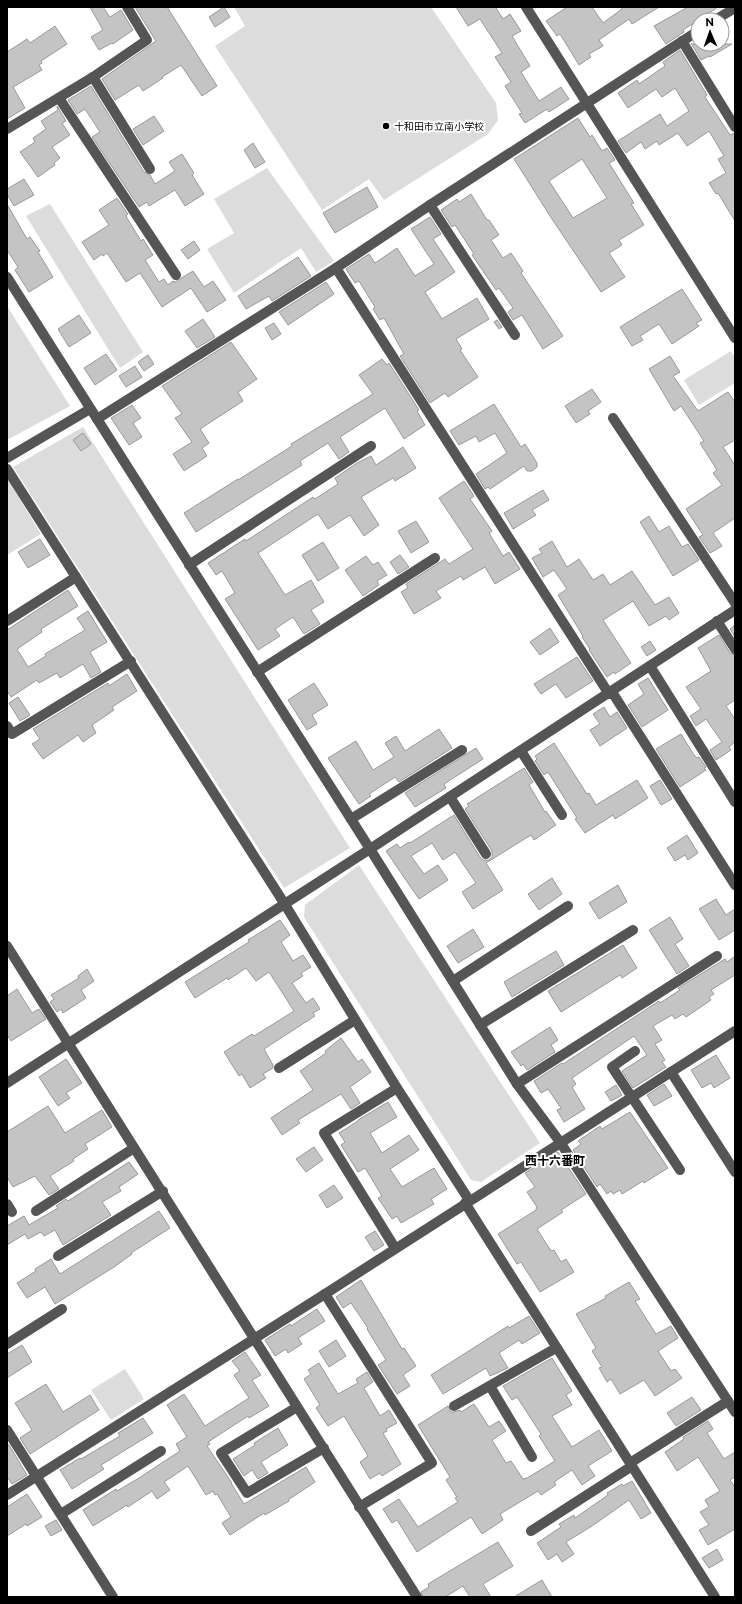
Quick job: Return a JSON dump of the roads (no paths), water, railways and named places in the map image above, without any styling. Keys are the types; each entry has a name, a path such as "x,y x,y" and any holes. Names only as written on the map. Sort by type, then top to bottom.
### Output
{"street":[{"path":"7,129 93,77 147,40 127,7"},
{"path":"526,7 735,338"},
{"path":"97,419 336,268 690,36"},
{"path":"682,41 735,127"},
{"path":"93,77 150,169"},
{"path":"59,98 176,275"},
{"path":"430,205 515,335"},
{"path":"336,268 735,885"},
{"path":"7,277 480,1025 518,1084 560,1142 735,1412"},
{"path":"7,458 90,408"},
{"path":"613,418 735,603"},
{"path":"189,565 371,446"},
{"path":"7,469 131,661 284,903 556,1348 715,1597"},
{"path":"257,672 435,558"},
{"path":"7,621 76,577"},
{"path":"8,1080 69,1043 284,903 370,849 735,610"},
{"path":"717,622 735,649"},
{"path":"7,726 12,734 131,661"},
{"path":"650,666 735,802"},
{"path":"351,819 462,750"},
{"path":"521,751 562,815"},
{"path":"450,797 486,854"},
{"path":"453,981 568,906"},
{"path":"480,1025 633,930"},
{"path":"7,946 134,1148 163,1191 253,1339 324,1448 359,1507 417,1597"},
{"path":"518,1084 717,956"},
{"path":"279,1068 355,1020"},
{"path":"7,1495 325,1294 467,1201 735,1031"},
{"path":"635,1051 612,1067 680,1170"},
{"path":"671,1072 735,1172"},
{"path":"395,1248 324,1134 397,1088"},
{"path":"36,1211 134,1148"},
{"path":"58,1256 163,1191"},
{"path":"325,1294 432,1463 359,1507"},
{"path":"7,1344 62,1309"},
{"path":"454,1406 556,1348"},
{"path":"490,1386 532,1457"},
{"path":"531,1530 728,1401"},
{"path":"297,1407 222,1453 247,1493 324,1448"},
{"path":"8,1432 113,1597"},
{"path":"61,1514 161,1452"}],"place":[{"name":"十和田市立南小学校","path":"386,126"}],"district":[{"name":"西十六番町","path":"555,1161"}]}
